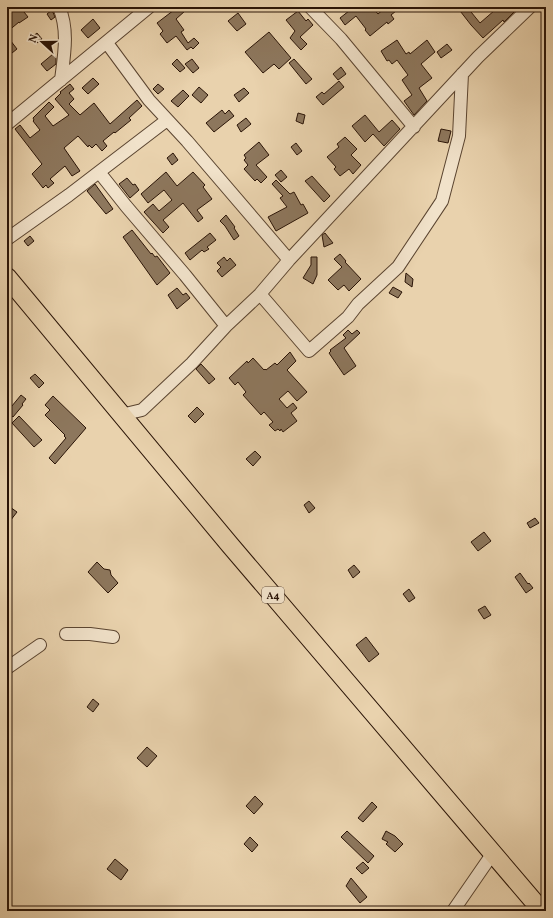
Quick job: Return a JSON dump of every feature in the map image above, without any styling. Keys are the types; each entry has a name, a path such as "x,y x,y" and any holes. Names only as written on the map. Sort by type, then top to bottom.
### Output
{"highway":[{"name":"A4","path":"7,277 230,545 542,911"}],"street":[{"path":"59,7 64,18 65,44 61,80"},
{"path":"7,124 149,7"},
{"path":"310,7 341,39 414,126"},
{"path":"121,415 142,410 192,363 226,326 260,294 289,260 462,74 530,7"},
{"path":"107,43 149,100 289,260"},
{"path":"260,294 309,351 348,317 358,304 398,267 442,201 459,136 462,74"},
{"path":"7,239 69,195 168,120"},
{"path":"99,172 226,326"},
{"path":"66,634 90,634 113,637"},
{"path":"7,668 40,645"},
{"path":"453,911 493,853"}],"building":[{"path":"17,7 20,7 28,17 7,32 7,14"},
{"path":"171,7 181,7 185,11 176,19 184,30 181,32 188,43 194,38 199,43 193,49 191,47 187,50 176,36 167,43 160,34 163,31 157,23 174,10"},
{"path":"354,7 372,7 378,14 386,7 401,7 391,15 394,19 388,24 387,22 370,36 356,16 345,25 340,18"},
{"path":"457,7 467,7 480,23 495,10 492,7 509,7 514,12 504,22 503,20 483,38"},
{"path":"52,10 55,17 51,20 47,14"},
{"path":"298,11 306,21 308,19 313,25 300,37 307,44 301,50 290,38 295,31 286,20"},
{"path":"238,13 246,24 237,31 228,21"},
{"path":"93,19 100,28 88,38 81,30"},
{"path":"269,32 291,58 279,69 274,64 263,73 245,52"},
{"path":"37,33 42,39 37,43 32,37"},
{"path":"7,36 17,49 7,57"},
{"path":"397,40 406,54 409,52 410,54 427,40 435,52 421,64 432,78 419,88 427,101 414,115 404,101 412,95 402,80 408,75 397,60 392,64 389,60 387,61 381,51"},
{"path":"447,44 452,50 441,58 437,52"},
{"path":"53,54 56,58 56,64 47,71 41,64"},
{"path":"177,59 185,68 180,72 172,64"},
{"path":"192,59 199,68 193,73 185,64"},
{"path":"294,59 312,79 306,84 289,63"},
{"path":"341,67 346,74 338,80 333,74"},
{"path":"93,78 99,84 88,94 82,88"},
{"path":"339,81 344,87 323,105 316,97 322,92 324,94"},
{"path":"70,84 74,89 69,93 74,99 69,104 80,115 94,103 110,124 137,100 142,106 129,118 131,120 103,141 107,146 102,151 96,144 92,148 89,145 88,147 78,136 64,148 80,171 72,176 65,166 50,179 54,183 48,188 46,185 43,188 32,174 42,164 15,129 20,125 30,138 40,130 33,121 33,118 49,102 54,107 45,116 53,126 69,115 55,99 61,93 60,92"},
{"path":"158,84 164,89 158,94 153,89"},
{"path":"199,87 208,95 201,103 192,95"},
{"path":"244,88 249,93 239,102 234,95"},
{"path":"183,90 189,96 178,107 171,101"},
{"path":"222,110 225,114 229,110 234,116 214,132 206,123"},
{"path":"298,113 305,115 303,124 296,121"},
{"path":"365,115 379,132 392,120 400,129 384,146 373,134 365,142 352,126"},
{"path":"246,118 251,124 241,132 237,125"},
{"path":"441,129 451,131 448,143 438,141"},
{"path":"345,137 357,149 351,155 361,165 353,174 349,169 340,176 334,169 336,167 327,157 339,147 337,144"},
{"path":"259,142 269,155 256,165 267,177 261,183 257,179 255,181 244,169 248,165 244,160 246,158 244,155"},
{"path":"296,143 302,151 297,155 291,147"},
{"path":"173,153 178,160 172,165 167,158"},
{"path":"281,170 287,177 281,182 275,175"},
{"path":"166,172 177,186 193,172 205,185 203,187 212,199 197,210 203,218 198,222 183,203 163,220 169,227 163,233 144,212 153,204 159,211 172,200 164,190 148,203 141,194"},
{"path":"312,176 330,196 324,202 305,181"},
{"path":"127,178 133,185 135,184 139,190 130,198 119,184"},
{"path":"276,180 290,194 294,192 301,205 303,204 308,213 276,231 268,217 287,207 280,198 283,196 272,184"},
{"path":"95,184 113,209 106,214 87,191"},
{"path":"226,215 235,227 234,228 239,236 234,240 220,221"},
{"path":"132,230 151,254 152,253 155,257 157,256 170,273 157,285 123,237"},
{"path":"210,233 216,240 207,247 209,249 204,252 202,250 190,260 185,253"},
{"path":"325,233 333,243 324,247 322,235"},
{"path":"30,236 34,241 28,246 24,241"},
{"path":"340,254 346,261 345,262 361,279 349,291 344,285 338,290 328,280 342,267 334,259"},
{"path":"224,257 227,261 230,258 236,265 222,277 217,271 221,267 217,263"},
{"path":"311,257 317,257 317,275 313,284 303,278 311,265"},
{"path":"406,273 413,279 412,287 405,282"},
{"path":"393,287 402,292 398,298 389,293"},
{"path":"177,288 183,295 186,293 190,298 177,309 168,295"},
{"path":"348,330 352,334 357,330 360,333 344,348 356,366 344,375 329,353 331,351 330,350 346,338 343,335"},
{"path":"290,352 296,361 287,370 307,392 297,401 288,391 279,399 287,408 293,403 297,408 291,413 297,421 283,432 281,429 280,431 278,429 275,431 269,425 273,422 264,412 261,415 243,395 246,392 238,382 235,385 229,378 247,361 248,363 253,358 264,370 266,370 275,363 277,365"},
{"path":"201,364 215,379 209,384 196,369"},
{"path":"35,374 44,383 39,388 30,378"},
{"path":"21,395 26,399 13,417 7,412"},
{"path":"53,396 86,428 55,464 49,458 66,438 64,436 65,435 45,415 50,410 45,405"},
{"path":"197,407 204,414 195,423 188,416"},
{"path":"19,416 42,440 34,447 12,423"},
{"path":"255,451 261,457 253,466 246,459"},
{"path":"309,501 315,508 309,513 304,505"},
{"path":"7,505 17,512 7,525"},
{"path":"535,518 539,523 530,528 527,523"},
{"path":"484,532 491,541 478,551 471,542"},
{"path":"97,562 104,569 110,570 111,575 118,583 108,593 88,572"},
{"path":"354,565 360,572 353,578 348,570"},
{"path":"520,573 533,588 526,593 515,577"},
{"path":"409,589 415,598 409,602 403,594"},
{"path":"485,606 491,615 484,619 478,610"},
{"path":"366,637 379,654 369,662 356,645"},
{"path":"93,699 99,704 93,712 87,707"},
{"path":"147,747 157,756 147,767 137,758"},
{"path":"255,796 263,804 254,814 246,806"},
{"path":"372,802 377,807 363,822 358,818"},
{"path":"347,831 374,856 368,863 341,837"},
{"path":"386,831 395,836 403,844 395,852 386,844 388,842 382,839"},
{"path":"250,837 258,845 252,852 244,844"},
{"path":"115,859 128,870 121,880 107,869"},
{"path":"363,862 369,868 362,874 356,868"},
{"path":"351,878 367,897 360,903 346,886"}]}
